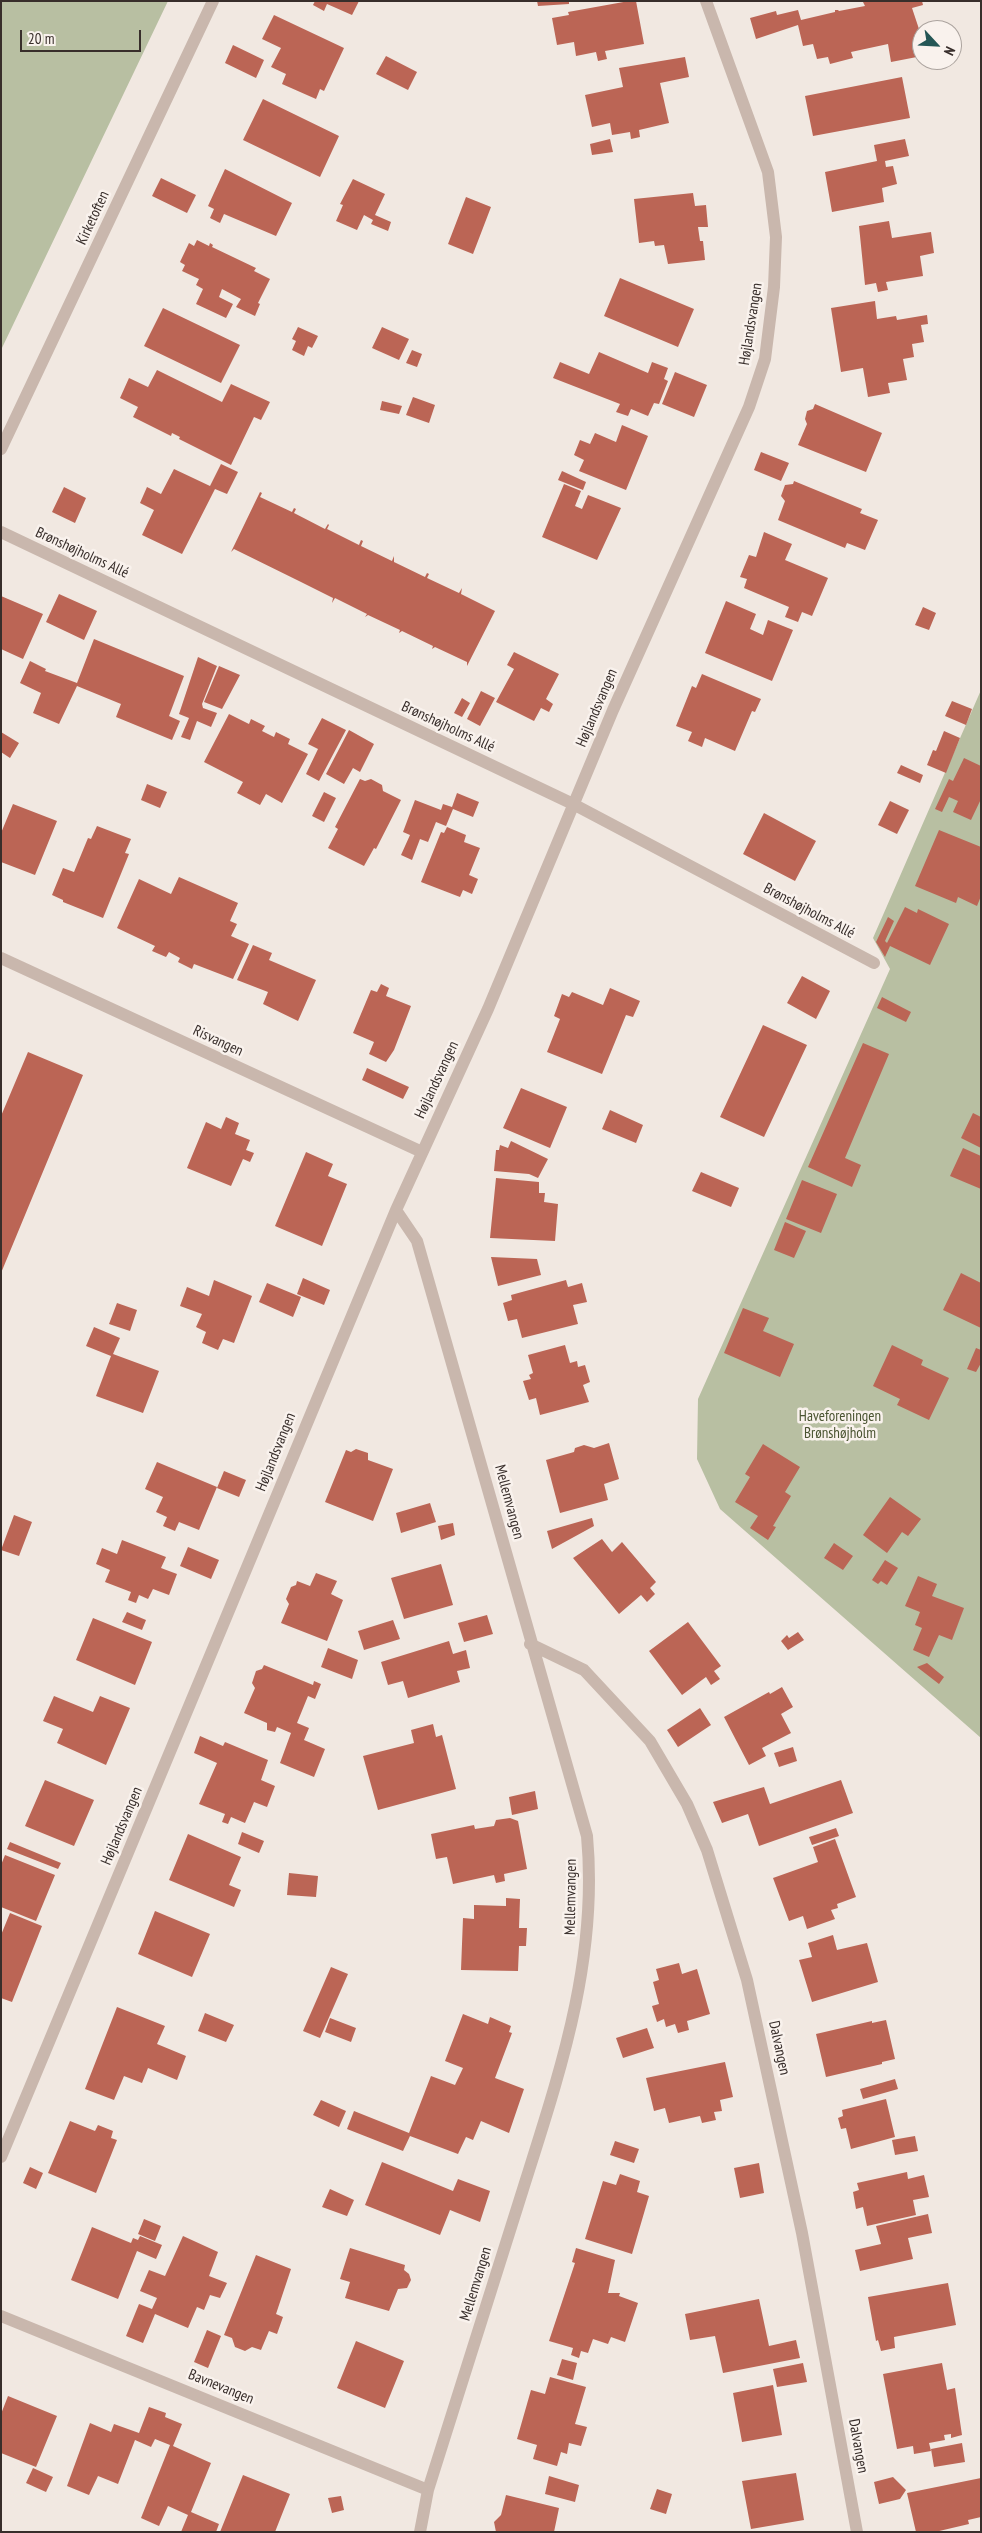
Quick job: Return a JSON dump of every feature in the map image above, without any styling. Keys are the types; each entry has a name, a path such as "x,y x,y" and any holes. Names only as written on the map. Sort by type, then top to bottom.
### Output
{"street":[{"name":"Kirketoften","path":"1,449 213,1"},
{"name":"Højlandsvangen","path":"1,2157 396,1210 488,1009 613,710 749,407 766,359 774,287 776,237 768,172 706,1"},
{"name":"Brønshøjholms Allé","path":"1,532 573,804 874,963"},
{"name":"Risvangen","path":"1,958 422,1152"},
{"name":"Mellemvangen","path":"396,1210 418,1241 530,1644 586,1836 590,1878 586,1950 566,2052 428,2490 420,2532"},
{"name":"Dalvangen","path":"530,1644 584,1670 650,1741 687,1804 707,1850 747,1980 802,2233 857,2532"},
{"name":"Bavnevangen","path":"1,2316 428,2490"}],"green space":[{"path":"1,1 168,1 1,350"},
{"name":"Haveforeningen Brønshøjholm","path":"981,690 981,1738 720,1509 697,1459 698,1399 890,969 873,938"}],"building":[{"path":"315,1 359,1 352,15 327,4 324,11 313,5"},
{"path":"537,1 569,1 569,4 538,6"},
{"path":"636,1 644,44 605,51 607,59 598,61 596,52 576,56 574,42 557,45 552,18 569,15 568,12"},
{"path":"922,1 923,5 912,8 916,20 912,20 912,58 891,62 888,44 851,52 853,58 830,64 828,57 817,59 813,44 803,46 798,25 756,39 750,18 776,11 777,15 798,10 801,20 835,12 835,10 839,11 865,6 863,2"},
{"path":"274,15 344,48 324,91 320,89 316,99 282,84 286,74 271,67 281,48 262,39"},
{"path":"233,45 264,60 256,78 225,63"},
{"path":"386,56 417,72 408,90 376,74"},
{"path":"685,57 689,77 660,83 669,123 639,130 640,137 631,139 630,132 612,135 610,123 592,127 585,95 623,87 619,68"},
{"path":"902,77 910,118 813,136 805,96"},
{"path":"263,99 339,136 320,177 243,140"},
{"path":"610,139 613,152 592,155 590,144"},
{"path":"905,139 909,156 885,161 886,167 893,166 897,184 882,188 884,202 832,212 825,172 877,161 874,145"},
{"path":"225,169 292,203 276,236 224,214 220,223 210,218 214,209 208,206"},
{"path":"161,178 196,195 187,213 152,196"},
{"path":"353,179 385,194 375,215 391,222 388,231 371,224 373,220 364,215 357,230 336,221 343,205 340,204"},
{"path":"693,193 695,206 706,205 708,227 698,227 700,241 703,241 705,260 668,264 664,245 655,246 654,241 639,243 634,199"},
{"path":"466,197 491,207 473,254 448,244"},
{"path":"889,221 892,238 931,232 934,253 920,256 923,276 886,282 888,290 878,292 876,283 865,285 859,226"},
{"path":"197,240 209,246 210,243 213,245 212,247 256,268 254,271 270,279 258,303 260,304 255,316 236,307 241,299 222,289 219,297 233,304 226,318 196,304 203,289 196,285 199,279 182,271 185,265 180,262 189,243 194,246"},
{"path":"620,278 694,309 678,347 604,316"},
{"path":"875,301 877,319 896,316 897,320 927,315 928,324 921,325 924,342 912,344 914,357 903,359 907,380 888,383 890,393 868,397 863,368 841,372 831,308"},
{"path":"163,308 240,345 221,383 144,346"},
{"path":"298,327 318,336 312,348 308,346 304,356 292,350 296,341 292,339"},
{"path":"382,327 409,339 399,360 372,348"},
{"path":"412,350 422,354 417,367 406,363"},
{"path":"599,352 648,373 652,362 668,368 664,379 668,381 659,404 654,403 648,416 631,409 628,416 616,412 620,404 553,378 560,362 589,374"},
{"path":"157,370 222,402 231,384 270,402 261,420 254,417 231,465 179,439 180,437 172,433 171,436 133,417 138,407 120,398 129,378 148,387"},
{"path":"675,372 707,385 694,417 662,404"},
{"path":"413,397 435,405 429,423 406,415"},
{"path":"382,401 402,406 399,414 380,410"},
{"path":"815,404 882,433 866,472 798,445 807,424 805,419 807,411 813,409"},
{"path":"622,425 648,436 626,490 579,471 584,460 574,455 580,440 590,444 595,433 616,442"},
{"path":"761,452 789,463 781,481 754,470"},
{"path":"221,464 238,472 227,494 215,489 182,554 142,535 154,510 140,503 147,487 161,494 174,469 210,486"},
{"path":"562,471 586,482 583,490 558,480"},
{"path":"794,481 862,509 860,513 878,520 865,550 847,543 845,548 778,520 785,501 781,496 785,485 793,484"},
{"path":"564,484 581,491 575,506 582,509 588,495 621,508 597,560 542,537"},
{"path":"64,487 86,498 75,523 52,512"},
{"path":"260,492 262,493 260,497 292,512 294,508 296,509 294,513 325,529 328,524 327,529 359,545 361,540 363,541 361,546 392,561 394,556 394,562 425,577 427,573 429,574 427,578 459,593 462,588 461,594 495,611 467,666 467,662 435,647 432,649 433,646 402,631 399,633 400,630 368,615 365,617 367,614 335,598 332,603 333,598 234,549 231,552"},
{"path":"764,532 792,544 785,560 828,578 812,616 802,612 798,622 785,617 789,607 744,588 747,579 740,577 749,555 756,557"},
{"path":"59,594 97,611 84,640 46,622"},
{"path":"1,596 43,614 23,659 1,649"},
{"path":"726,601 756,614 750,629 763,635 768,620 793,630 772,681 705,653"},
{"path":"923,607 936,613 929,630 915,625"},
{"path":"94,639 184,676 169,716 180,721 172,740 116,717 121,704 77,686 59,724 33,713 41,693 20,683 30,661 46,669 45,671 77,683"},
{"path":"514,652 559,674 546,699 553,704 549,712 541,708 534,721 496,702 514,669 507,665"},
{"path":"198,657 217,666 202,704 203,708 217,713 211,727 197,721 190,740 181,737 189,718 179,714"},
{"path":"219,666 240,675 222,709 204,702"},
{"path":"702,674 761,699 755,712 752,711 735,751 705,738 702,747 688,741 692,732 676,726 692,686 696,688"},
{"path":"481,691 495,698 480,726 467,719"},
{"path":"462,698 470,703 462,717 454,713"},
{"path":"952,701 972,709 966,725 945,716"},
{"path":"229,714 249,724 251,719 265,726 262,731 274,737 276,732 290,739 288,744 308,754 282,803 266,794 260,805 237,793 243,782 204,762"},
{"path":"322,718 346,730 319,781 306,774 318,749 308,744"},
{"path":"349,730 374,744 360,772 353,768 344,784 326,774"},
{"path":"944,731 960,738 946,773 927,765 933,750 936,751"},
{"path":"1,732 19,743 10,758 1,752"},
{"path":"964,758 981,766 981,799 971,820 953,812 958,801 949,797 942,812 935,809 949,779 953,781"},
{"path":"901,765 923,775 920,783 897,773"},
{"path":"360,779 365,781 371,779 382,785 383,791 401,800 376,849 374,848 364,866 328,848 338,829 335,827"},
{"path":"147,784 167,792 160,808 141,800"},
{"path":"324,792 336,798 324,822 312,816"},
{"path":"457,793 479,802 473,817 453,809 446,826 436,822 428,842 420,839 412,860 401,855 410,835 403,832 415,800 441,810 443,804 452,807"},
{"path":"890,801 909,810 897,834 878,825"},
{"path":"13,804 57,821 35,875 1,862 1,833"},
{"path":"764,813 816,841 795,881 743,854"},
{"path":"97,826 131,839 125,853 129,854 103,918 63,902 63,900 52,895 63,868 74,872 88,838 91,839"},
{"path":"447,827 466,835 464,842 480,848 469,875 478,879 472,894 463,890 460,897 421,882 441,832 444,833"},
{"path":"939,830 981,847 981,896 977,906 958,897 956,903 915,886"},
{"path":"179,877 238,903 230,921 237,924 231,936 249,944 233,979 194,964 192,969 178,962 180,958 169,952 166,957 152,951 155,946 117,928 139,879 171,894"},
{"path":"905,907 917,913 918,909 949,924 930,965 890,946 885,957 876,942 888,917 894,921 885,941 887,943"},
{"path":"253,945 272,953 269,960 316,980 298,1021 263,1004 268,992 237,980"},
{"path":"802,976 830,991 816,1019 787,1003"},
{"path":"381,984 389,988 386,996 411,1006 394,1050 386,1062 369,1054 374,1042 353,1033 371,990 377,992"},
{"path":"610,988 640,1001 633,1017 626,1015 602,1074 547,1052 560,1019 554,1016 562,994 569,997 572,992 603,1005"},
{"path":"882,997 911,1012 906,1022 877,1008"},
{"path":"763,1025 807,1045 764,1137 720,1117"},
{"path":"863,1043 889,1054 845,1158 861,1165 852,1187 808,1167"},
{"path":"28,1052 83,1075 1,1273 1,1116"},
{"path":"367,1068 409,1087 403,1099 362,1080"},
{"path":"521,1088 567,1107 550,1148 503,1128"},
{"path":"610,1110 643,1125 636,1143 602,1129"},
{"path":"973,1113 981,1117 981,1148 961,1138"},
{"path":"226,1117 239,1123 235,1134 250,1140 246,1150 254,1153 250,1162 243,1159 231,1186 187,1168 206,1122 221,1129"},
{"path":"511,1141 548,1159 538,1178 529,1174 494,1171 496,1150 499,1150 500,1145 508,1148"},
{"path":"963,1148 981,1156 981,1189 950,1176"},
{"path":"306,1152 333,1164 328,1176 347,1184 322,1246 275,1226"},
{"path":"701,1172 739,1188 731,1207 692,1191"},
{"path":"496,1178 539,1182 539,1193 545,1193 544,1202 558,1204 555,1241 490,1238"},
{"path":"802,1180 837,1194 821,1233 786,1219"},
{"path":"785,1222 806,1231 794,1258 774,1250"},
{"path":"491,1257 537,1259 541,1275 498,1286"},
{"path":"961,1273 981,1283 981,1328 943,1310"},
{"path":"303,1278 330,1290 324,1305 297,1294"},
{"path":"214,1280 252,1296 234,1343 223,1339 218,1350 202,1343 206,1332 196,1327 202,1314 180,1306 187,1287 209,1296"},
{"path":"566,1280 568,1287 582,1283 587,1302 573,1305 578,1324 522,1338 517,1319 508,1321 503,1303 512,1300 511,1295"},
{"path":"267,1283 301,1297 293,1317 259,1302"},
{"path":"117,1303 137,1310 130,1331 109,1324"},
{"path":"743,1308 769,1318 763,1331 794,1344 780,1377 724,1353"},
{"path":"94,1327 120,1338 113,1354 159,1371 143,1413 96,1396 111,1356 86,1346"},
{"path":"565,1345 570,1363 577,1361 578,1367 585,1365 590,1382 583,1385 589,1402 540,1415 536,1398 529,1400 523,1381 531,1379 529,1375 533,1373 528,1355"},
{"path":"892,1345 923,1360 921,1365 949,1378 929,1420 897,1405 900,1399 873,1386"},
{"path":"976,1348 981,1350 981,1363 976,1372 967,1369"},
{"path":"609,1443 619,1479 604,1484 608,1500 560,1513 546,1460 574,1452 575,1448 584,1445 594,1448"},
{"path":"763,1444 800,1467 785,1492 791,1496 773,1526 776,1527 768,1540 750,1528 758,1516 735,1502 750,1477 745,1474"},
{"path":"356,1449 368,1453 368,1460 393,1469 373,1521 325,1502 346,1450 351,1452"},
{"path":"157,1462 217,1487 199,1530 179,1522 175,1531 163,1526 167,1517 156,1512 163,1497 145,1489"},
{"path":"224,1471 246,1480 239,1497 217,1488"},
{"path":"890,1497 921,1519 908,1536 902,1532 887,1553 863,1535"},
{"path":"430,1503 436,1522 401,1533 396,1513"},
{"path":"14,1515 32,1522 19,1556 1,1550"},
{"path":"592,1518 594,1526 552,1549 547,1531"},
{"path":"453,1523 455,1535 441,1540 438,1526"},
{"path":"602,1539 612,1552 622,1542 656,1582 650,1588 655,1594 647,1602 641,1595 619,1614 573,1558"},
{"path":"122,1540 166,1557 161,1568 177,1574 169,1595 153,1589 148,1599 139,1595 136,1603 128,1600 131,1592 105,1582 110,1570 96,1564 102,1548 117,1554"},
{"path":"834,1543 853,1556 843,1570 824,1558"},
{"path":"188,1547 219,1560 211,1579 180,1566"},
{"path":"885,1560 898,1568 887,1585 881,1581 878,1584 872,1580"},
{"path":"441,1564 453,1605 404,1619 391,1578"},
{"path":"316,1573 337,1581 331,1594 343,1600 327,1641 281,1623 289,1604 286,1599 291,1587 296,1585 297,1581 310,1586"},
{"path":"918,1576 937,1584 932,1596 964,1608 952,1640 939,1635 929,1657 913,1650 922,1628 915,1625 920,1612 905,1606"},
{"path":"127,1612 146,1620 142,1630 122,1622"},
{"path":"487,1615 493,1634 464,1642 458,1623"},
{"path":"93,1618 152,1642 135,1685 76,1660"},
{"path":"393,1620 400,1639 364,1650 358,1631"},
{"path":"688,1622 721,1666 714,1671 720,1679 711,1685 706,1677 682,1695 649,1651"},
{"path":"798,1632 804,1640 788,1650 781,1641 787,1635 789,1638"},
{"path":"449,1641 453,1654 466,1650 470,1668 457,1671 460,1682 408,1698 403,1681 388,1685 381,1662"},
{"path":"328,1648 358,1660 352,1679 321,1667"},
{"path":"927,1663 944,1677 939,1684 917,1667"},
{"path":"264,1665 313,1685 314,1681 321,1684 315,1699 308,1696 297,1723 309,1728 304,1740 325,1749 314,1777 280,1763 291,1733 277,1727 275,1732 267,1730 267,1723 244,1713 255,1688 252,1683 256,1671 262,1669"},
{"path":"782,1687 793,1707 781,1714 791,1733 762,1748 766,1756 749,1765 724,1717 769,1692 770,1694"},
{"path":"54,1696 93,1712 100,1696 130,1708 106,1765 57,1743 63,1729 43,1721"},
{"path":"700,1708 711,1725 678,1747 667,1730"},
{"path":"433,1724 436,1737 442,1735 456,1789 378,1810 363,1756 414,1743 411,1730"},
{"path":"200,1736 223,1746 225,1742 268,1760 261,1780 275,1786 267,1807 254,1802 245,1823 231,1817 228,1824 222,1822 225,1814 199,1804 217,1763 194,1753"},
{"path":"793,1747 797,1761 779,1767 774,1753"},
{"path":"45,1780 94,1800 74,1846 25,1826"},
{"path":"841,1780 853,1813 759,1846 748,1814 722,1823 713,1802 764,1787 770,1804"},
{"path":"535,1791 538,1809 512,1815 509,1797"},
{"path":"510,1818 518,1821 527,1869 504,1874 505,1881 496,1883 494,1875 453,1884 447,1857 436,1859 431,1834 474,1825 475,1829 494,1826 496,1820"},
{"path":"836,1828 839,1836 812,1845 809,1837"},
{"path":"242,1832 264,1841 259,1853 238,1844"},
{"path":"188,1834 241,1857 229,1885 241,1890 234,1907 169,1880"},
{"path":"835,1839 856,1897 837,1904 838,1908 831,1910 835,1919 807,1929 803,1916 789,1921 773,1878 818,1862 813,1847"},
{"path":"10,1842 61,1863 58,1869 7,1849"},
{"path":"5,1855 55,1875 36,1921 1,1907 1,1865"},
{"path":"289,1873 318,1876 316,1897 287,1895"},
{"path":"506,1898 520,1899 519,1928 527,1928 526,1946 519,1946 518,1971 461,1970 463,1918 474,1919 474,1905 506,1906"},
{"path":"155,1911 210,1934 192,1977 138,1954"},
{"path":"10,1913 42,1926 12,2002 1,1998 1,1935"},
{"path":"833,1935 837,1950 867,1943 878,1982 812,2002 799,1960 812,1957 808,1943"},
{"path":"679,1963 682,1974 697,1969 710,2014 687,2021 689,2030 678,2033 675,2024 666,2027 664,2019 657,2022 652,2006 659,2004 653,1982 659,1980 656,1969"},
{"path":"331,1967 348,1974 320,2038 303,2031"},
{"path":"117,2007 165,2026 157,2044 186,2056 177,2080 148,2068 142,2083 124,2076 114,2100 85,2089"},
{"path":"205,2013 234,2025 226,2042 198,2031"},
{"path":"463,2014 488,2024 490,2017 511,2026 509,2032 512,2033 495,2078 524,2089 509,2133 481,2121 473,2140 466,2137 458,2154 410,2136 403,2151 347,2129 354,2111 409,2133 431,2076 455,2085 463,2068 445,2061"},
{"path":"330,2018 356,2028 351,2042 325,2032"},
{"path":"886,2020 895,2059 882,2062 882,2064 826,2077 816,2034 872,2021 872,2023"},
{"path":"647,2028 654,2048 623,2058 616,2038"},
{"path":"725,2062 733,2097 720,2100 722,2111 714,2112 716,2120 702,2123 700,2116 669,2123 665,2108 654,2111 646,2078"},
{"path":"895,2079 898,2089 863,2099 860,2089"},
{"path":"886,2099 895,2137 851,2149 846,2128 841,2129 838,2118 843,2116 842,2110"},
{"path":"321,2100 346,2111 339,2127 313,2115"},
{"path":"70,2121 95,2131 98,2125 113,2131 111,2138 117,2140 96,2193 48,2173"},
{"path":"915,2136 918,2151 895,2155 892,2140"},
{"path":"615,2141 639,2149 634,2163 610,2155"},
{"path":"382,2162 453,2191 458,2179 490,2191 480,2222 450,2210 440,2235 365,2205"},
{"path":"759,2163 764,2193 740,2198 734,2168"},
{"path":"30,2167 43,2173 36,2189 23,2183"},
{"path":"907,2172 908,2179 924,2175 929,2197 913,2200 916,2215 867,2226 863,2207 856,2209 853,2192 859,2190 857,2183"},
{"path":"620,2174 640,2181 637,2192 649,2196 632,2254 585,2239 603,2181 616,2185"},
{"path":"330,2189 354,2200 347,2216 322,2207"},
{"path":"928,2214 932,2233 908,2238 913,2259 860,2271 855,2250 881,2244 876,2226"},
{"path":"144,2219 161,2226 155,2241 138,2234"},
{"path":"92,2227 131,2243 133,2238 138,2240 140,2236 162,2245 156,2259 137,2251 118,2299 71,2280"},
{"path":"183,2236 218,2252 209,2276 227,2283 220,2298 210,2295 204,2310 197,2307 188,2328 155,2314 143,2343 126,2336 139,2304 152,2309 157,2298 140,2291 149,2270 165,2276"},
{"path":"350,2248 405,2265 404,2270 409,2274 411,2280 407,2288 398,2289 389,2311 345,2298 350,2282 340,2279"},
{"path":"576,2248 615,2260 608,2293 620,2293 619,2296 638,2303 625,2342 611,2337 608,2344 593,2339 588,2353 581,2351 579,2358 571,2355 573,2348 549,2341 575,2263 572,2262"},
{"path":"256,2255 291,2269 276,2314 283,2317 277,2334 269,2331 261,2350 252,2347 245,2351 235,2347 232,2338 224,2335"},
{"path":"948,2283 956,2325 894,2337 895,2348 881,2351 878,2340 876,2341 868,2297"},
{"path":"759,2299 769,2346 796,2340 800,2358 723,2373 715,2336 690,2340 685,2314"},
{"path":"207,2330 221,2336 208,2368 194,2362"},
{"path":"356,2341 404,2361 385,2408 337,2388"},
{"path":"562,2359 577,2363 573,2380 557,2375"},
{"path":"803,2363 807,2382 777,2387 773,2369"},
{"path":"942,2363 947,2390 955,2388 962,2435 951,2438 951,2434 944,2435 945,2440 929,2443 931,2451 914,2454 913,2446 897,2449 883,2374"},
{"path":"550,2377 586,2387 575,2424 587,2427 581,2446 569,2443 567,2454 561,2452 557,2466 533,2459 537,2445 517,2439 531,2390 545,2394"},
{"path":"773,2385 782,2435 742,2442 733,2393"},
{"path":"8,2396 57,2416 36,2467 1,2453 1,2414"},
{"path":"149,2407 166,2413 165,2417 182,2424 173,2446 211,2463 191,2512 219,2524 216,2532 181,2532 188,2515 168,2506 159,2526 141,2518 170,2445 155,2439 151,2447 135,2440 118,2484 98,2476 89,2495 67,2486 90,2423 111,2432 114,2424 139,2433"},
{"path":"962,2443 965,2462 934,2467 931,2449"},
{"path":"33,2468 53,2477 46,2492 26,2483"},
{"path":"796,2473 804,2520 751,2529 742,2481"},
{"path":"243,2475 290,2494 275,2532 220,2532"},
{"path":"549,2476 579,2485 575,2502 545,2494"},
{"path":"893,2477 906,2490 900,2499 879,2504 874,2482"},
{"path":"981,2478 981,2517 968,2520 969,2524 935,2532 916,2532 907,2493"},
{"path":"657,2489 672,2494 666,2514 650,2509"},
{"path":"506,2495 559,2508 554,2532 496,2532 494,2522 501,2515"},
{"path":"341,2496 344,2510 332,2513 328,2498"}]}
